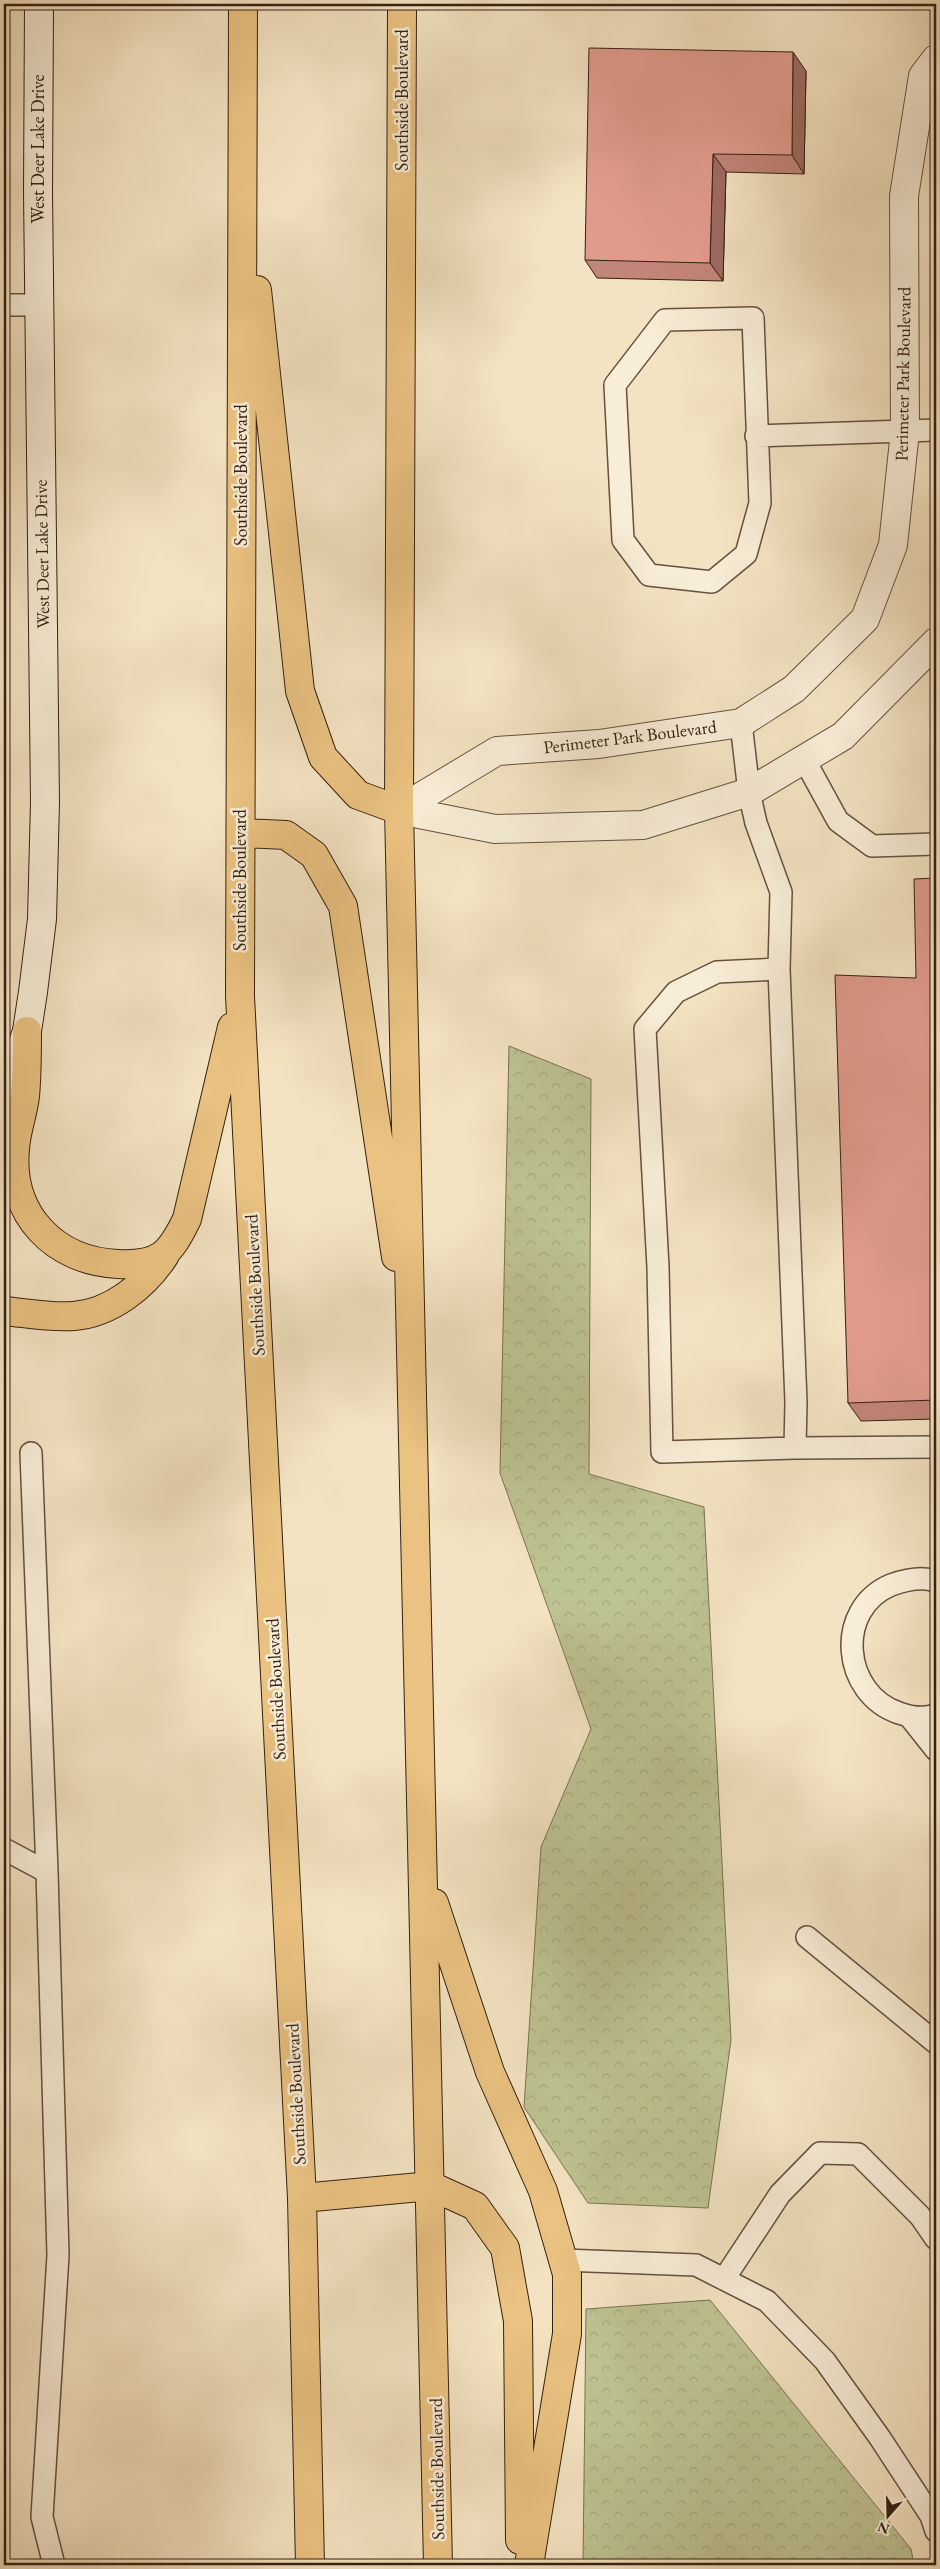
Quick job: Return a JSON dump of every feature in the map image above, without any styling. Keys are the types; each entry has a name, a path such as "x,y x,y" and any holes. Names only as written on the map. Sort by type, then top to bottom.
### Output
{"highway":[{"name":"Southside Boulevard","path":"243,4 240,996 302,2198 310,2565"},
{"name":"Southside Boulevard","path":"402,4 400,810 425,1876 438,2565"},
{"path":"242,152 300,691 323,757 358,795 400,810"},
{"path":"241,833 286,835 314,855 343,906 413,1372"},
{"path":"4,1311 72,1316 98,1311 113,1304 141,1284 156,1269 173,1246 187,1219 240,996"},
{"path":"27,1031 25,1097 15,1148 15,1172 20,1196 32,1219 40,1230 59,1247 86,1260 133,1264 165,1255"},
{"path":"425,1876 490,2072 544,2191 567,2274 567,2334 529,2565"},
{"path":"302,2198 431,2186 475,2206 505,2248 518,2321 520,2565"}],"street":[{"name":"West Deer Lake Drive","path":"4,1100 27,1031 42,920 45,802 38,305 39,4"},
{"name":"Perimeter Park Boulevard","path":"400,810 497,751 599,744 741,723 794,689 865,620 893,545 905,430 904,196 924,76 936,59"},
{"path":"400,810 495,829 643,825 749,792 843,736 936,642"}],"lane":[{"path":"4,305 38,305"},
{"path":"753,318 756,436 760,503 746,554 712,582 650,575 623,540 615,385 664,320 753,318"},
{"path":"756,436 936,430"},
{"path":"741,723 749,792 756,823 780,892 779,969 796,1402 795,1448"},
{"path":"804,759 838,822 872,846 936,844"},
{"path":"779,969 717,972 676,992 645,1029 658,1268 662,1452 795,1448 936,1447"},
{"path":"30,1453 47,1872 58,2255 42,2517 54,2565"},
{"path":"936,1580 906,1579 884,1588 865,1604 854,1625 850,1649 855,1673 868,1693 886,1709 909,1716 936,1715"},
{"path":"909,1716 936,1750"},
{"path":"4,1848 47,1872"},
{"path":"807,1937 936,2043"},
{"path":"724,2279 780,2194 820,2153 858,2154 920,2216 936,2239"},
{"path":"563,2260 696,2264 767,2302 825,2361 880,2438 931,2516 936,2531"}],"green space":[{"path":"509,1046 591,1079 589,1474 704,1507 731,2040 708,2208 588,2203 524,2107 541,1847 591,1729 500,1473"},
{"path":"710,2300 911,2549 914,2565 583,2565 586,2309"}],"building":[{"path":"589,48 793,52 792,155 713,154 710,263 585,260"},
{"path":"936,878 936,1400 848,1403 835,975 916,978 914,879"}]}
